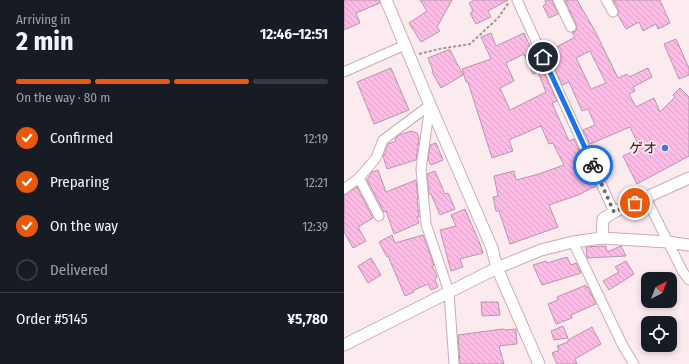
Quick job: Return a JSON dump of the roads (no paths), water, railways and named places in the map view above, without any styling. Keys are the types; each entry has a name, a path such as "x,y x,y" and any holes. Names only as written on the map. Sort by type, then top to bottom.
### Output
{"street":[{"path":"386,0 492,248 497,268 538,364"},
{"path":"517,0 614,212"},
{"path":"558,0 571,27"},
{"path":"606,0 613,12"},
{"path":"344,72 406,45"},
{"path":"344,189 359,178 376,158 383,140 430,105"},
{"path":"430,105 421,169 426,224 449,292 454,364"},
{"path":"359,178 379,216"},
{"path":"602,238 604,219 614,212 689,178"},
{"path":"646,198 683,272 689,280"},
{"path":"344,345 497,268 541,250 573,242 602,238 668,242 689,245"},
{"path":"573,242 623,346 634,364"}],"place":[{"name":"ゲオ","path":"665,148"}]}
